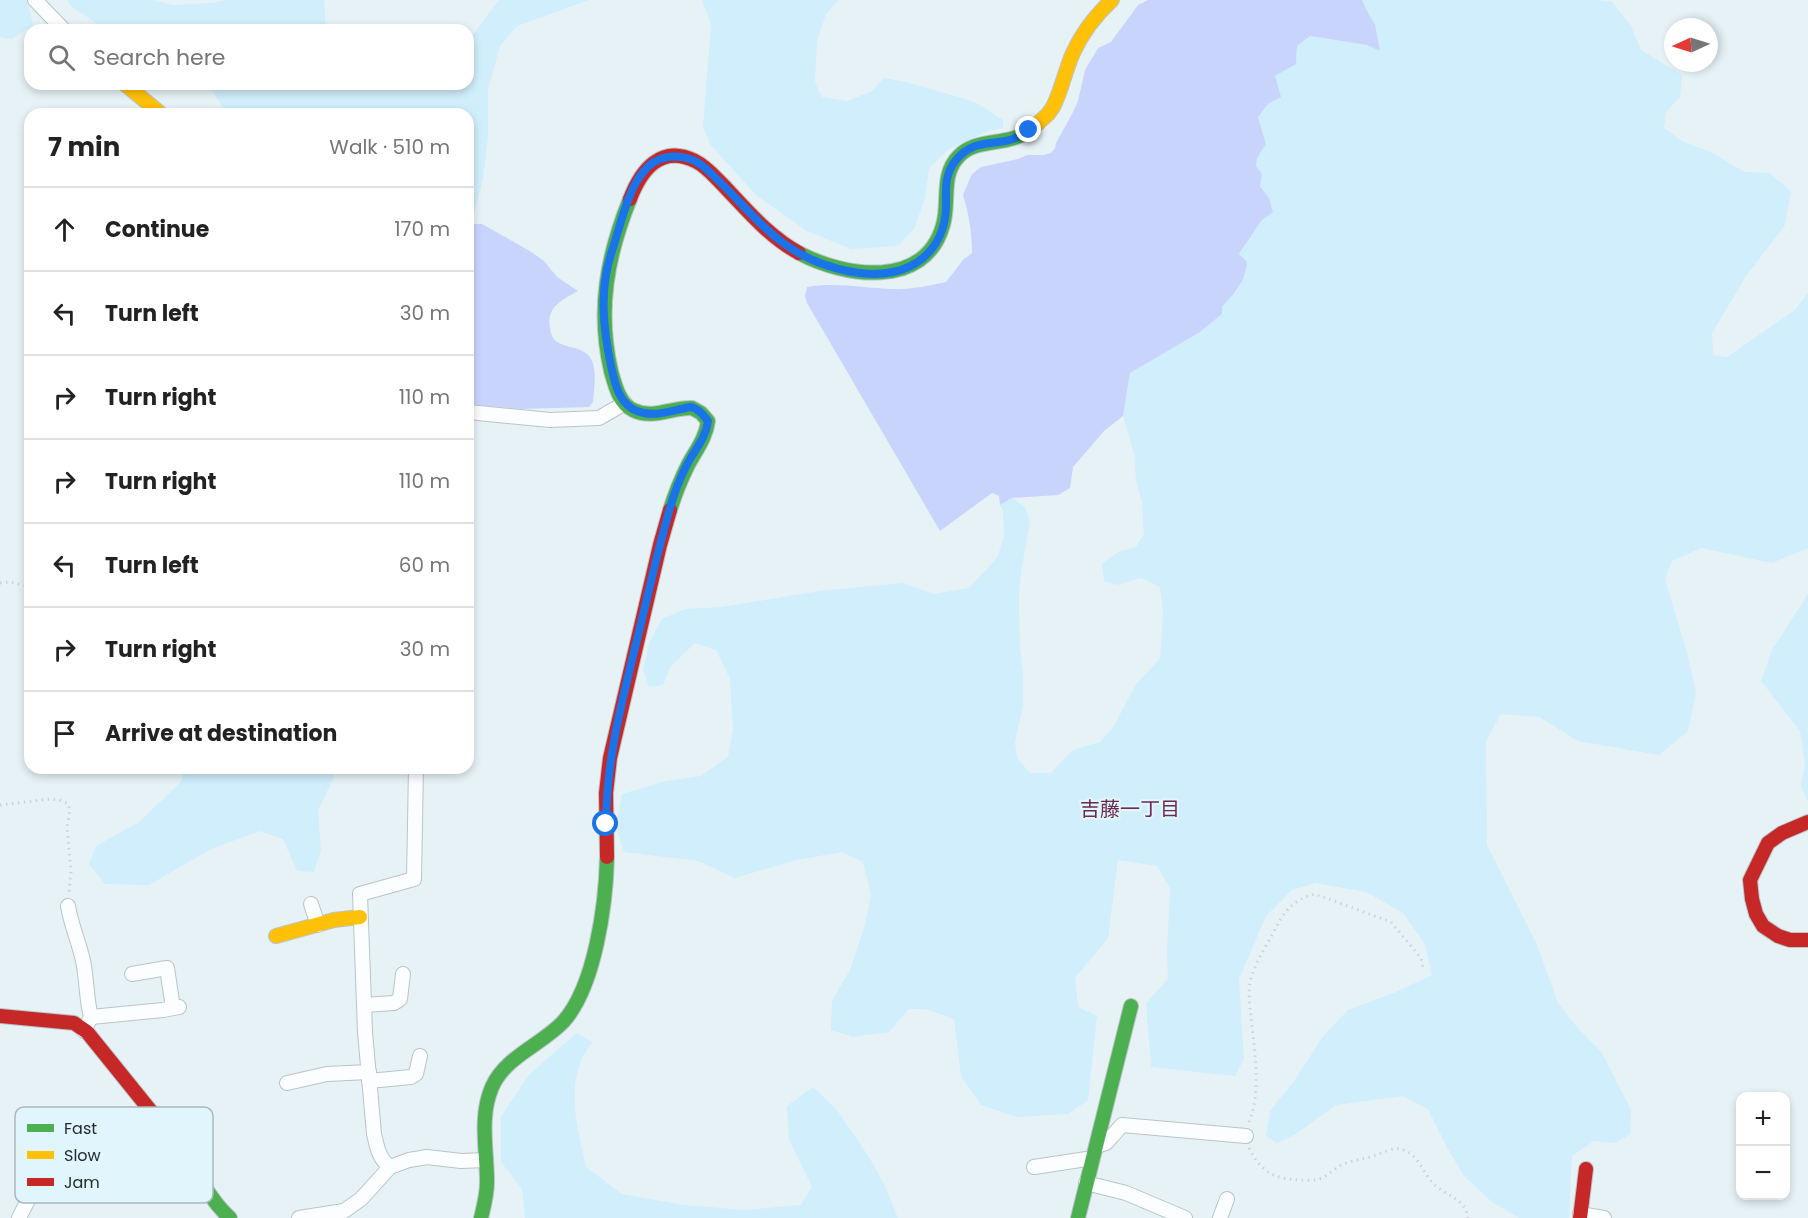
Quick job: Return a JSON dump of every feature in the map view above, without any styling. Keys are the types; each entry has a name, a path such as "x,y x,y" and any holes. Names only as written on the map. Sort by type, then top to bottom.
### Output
{"street":[{"path":"35,0 58,24"},
{"path":"481,1218 486,1199 487,1181 486,1106 493,1085 505,1068 562,1023 575,1006 596,945 605,893 606,794 610,758 660,545 675,492 688,463 707,432 708,421 701,412 690,407 651,414 636,411 625,403 618,392 604,335 603,305 608,262 634,185 651,163 664,157 678,156 693,160 705,168 783,243 812,260 827,266 858,272 893,272 906,267 930,253 939,239 944,224 947,176 954,162 964,151 981,143 1014,139 1043,120 1053,107 1073,54 1082,38 1112,0"},
{"path":"132,90 153,108"},
{"path":"474,414 550,420 599,418 625,403"},
{"path":"390,1167 383,1162 374,1134 364,1005 360,894 414,879 416,774"},
{"path":"1808,822 1782,833 1768,843 1750,880 1756,914 1763,926 1778,936 1790,940 1808,940"},
{"path":"311,904 318,925"},
{"path":"68,906 83,962 91,1017 84,1030"},
{"path":"276,936 334,920 360,917"},
{"path":"91,1017 176,1007 167,969 132,974"},
{"path":"364,1005 394,1003 400,999 403,975"},
{"path":"1078,1218 1131,1006"},
{"path":"0,1016 74,1023 84,1030 149,1107"},
{"path":"287,1083 327,1074 411,1077 416,1074 420,1056"},
{"path":"1034,1167 1094,1152 1106,1143 1122,1125 1246,1136"},
{"path":"299,1218 344,1211 361,1199 390,1167 409,1160 427,1157 461,1161 486,1160"},
{"path":"1586,1169 1580,1216 1604,1218"},
{"path":"1086,1183 1126,1193 1185,1218"},
{"path":"1220,1218 1227,1198"},
{"path":"213,1200 230,1218"},
{"path":"19,1218 26,1203"}],"path":[{"path":"0,583 10,582 24,586"},
{"path":"0,805 50,800 67,803 70,809 67,828 71,873 68,906"},
{"path":"1423,968 1422,958 1397,927 1380,917 1315,894 1305,897 1286,910 1258,962 1250,983 1256,1088 1254,1111 1246,1136 1256,1161 1268,1172 1284,1179 1318,1179 1346,1163 1364,1160 1395,1148 1405,1150 1413,1156 1437,1187 1464,1205 1468,1218"}],"shaded area":[{"path":"0,0 27,0 33,24 24,24 24,31 12,39 0,37"},
{"path":"67,0 153,0 173,5 227,0 324,0 326,24 98,24 72,7"},
{"path":"499,0 589,0 517,26 500,46 488,90 488,137 483,179 474,213 474,108 224,108 211,90 474,90 474,33"},
{"path":"702,0 839,0 826,14 817,41 815,82 822,97 848,101 872,91 884,78 975,102 1003,120 1003,128 986,132 949,149 929,168 925,199 914,229 898,246 851,249 807,231 756,195 710,144 703,127 711,24"},
{"path":"1362,0 1597,0 1612,2 1631,26 1641,50 1664,64 1664,72 1677,72 1682,75 1680,97 1666,112 1664,128 1682,141 1712,153 1745,172 1769,173 1791,191 1785,225 1746,276 1712,333 1713,355 1727,357 1795,310 1808,293 1808,548 1772,563 1701,548 1672,561 1665,579 1696,692 1688,731 1659,755 1578,741 1539,717 1501,714 1486,741 1487,845 1536,943 1558,1003 1602,1053 1631,1110 1630,1134 1616,1143 1594,1141 1572,1156 1569,1218 1519,1218 1492,1202 1464,1176 1428,1109 1403,1096 1336,1105 1296,1134 1277,1143 1266,1136 1270,1111 1294,1081 1324,1035 1348,1010 1396,992 1432,975 1425,944 1402,912 1366,892 1315,883 1292,890 1266,916 1239,979 1244,1059 1235,1076 1151,1067 1146,1003 1168,979 1170,888 1157,866 1118,860 1108,938 1075,978 1078,1007 1097,1016 1088,1100 1068,1114 1017,1117 981,1105 961,1076 954,1019 925,1009 909,1009 889,1032 853,1037 831,1030 832,1001 850,970 864,928 871,895 863,862 842,852 796,860 735,878 698,861 624,852 616,827 622,794 666,781 701,776 728,757 733,730 730,679 716,650 695,643 671,666 663,685 649,687 643,670 650,641 662,619 685,609 722,607 820,591 903,583 934,594 969,588 997,558 1004,537 1003,511 1000,505 1012,498 1025,507 1030,523 1019,598 1023,707 1015,741 1017,758 1030,773 1051,773 1073,750 1100,742 1114,726 1136,684 1160,659 1163,612 1160,587 1141,578 1117,585 1104,581 1102,564 1118,552 1136,547 1144,534 1142,503 1136,480 1134,453 1123,416 1130,373 1200,332 1222,314 1222,307 1240,287 1239,255 1262,220 1273,212 1269,198 1260,186 1256,166 1257,158 1266,144 1258,117 1268,104 1275,76 1296,64 1297,45 1310,36 1367,45 1380,51 1375,24"},
{"path":"1808,594 1807,801 1801,785 1805,764 1800,731 1761,681 1772,650"},
{"path":"183,774 335,774 318,811 321,850 314,872 297,871 283,839 259,831 211,849 149,885 105,884 89,864 96,846 139,822 181,782"},
{"path":"576,1033 592,1042 582,1058 575,1085 575,1112 586,1167 622,1194 684,1205 744,1210 801,1205 812,1187 789,1140 787,1106 813,1087 837,1110 869,1157 884,1184 898,1218 525,1218 522,1189 501,1162 501,1117 528,1076"}],"water":[{"path":"1148,0 1362,0 1375,24 1380,51 1367,45 1310,36 1297,46 1296,64 1275,76 1281,97 1268,104 1258,117 1266,144 1257,158 1256,166 1262,174 1260,186 1269,198 1273,212 1262,220 1239,254 1247,262 1242,281 1222,307 1222,314 1200,332 1130,373 1123,416 1104,431 1073,467 1070,488 1058,495 1012,498 1000,505 999,496 992,493 940,531 807,303 805,296 807,287 839,285 898,289 946,282 963,260 972,253 970,224 963,195 972,174 981,167 1027,155 1051,153 1078,101 1085,70 1098,48 1111,42 1138,5"},
{"path":"474,224 482,224 530,251 544,261 557,277 578,291 556,305 549,321 553,337 557,342 582,351 592,361 595,384 593,402 589,407 521,409 474,405"}],"traffic: fast":[{"path":"799,253 838,268 860,272 901,269 919,260 933,246 943,225 947,180 953,163 959,156 971,148 1017,137 1034,127"},
{"path":"630,199 610,262 605,305 607,348 616,388 624,403 640,413 692,408 708,421 703,438 688,465 670,510"},
{"path":"481,1218 487,1187 485,1122 488,1098 505,1067 554,1030 574,1007 591,967 597,944 607,857"},
{"path":"1078,1218 1131,1006"},
{"path":"213,1199 230,1218"}],"traffic: slow":[{"path":"1034,127 1053,107 1070,60 1081,38 1112,0"},
{"path":"132,90 154,108"},
{"path":"276,936 334,920 360,917"}],"traffic: jam":[{"path":"630,199 640,178 654,163 662,158 683,157 707,169 768,231 799,253"},
{"path":"607,857 606,793 610,758 670,510"},
{"path":"1808,822 1782,833 1768,843 1750,880 1756,914 1763,926 1778,936 1790,940 1808,940"},
{"path":"0,1016 74,1023 87,1032 148,1107"},
{"path":"1580,1218 1586,1169"}],"district":[{"name":"吉藤一丁目","path":"1130,809"}],"route":[{"path":"606,824 606,794 610,758 660,545 675,492 688,463 707,432 708,421 701,412 690,407 651,414 636,411 625,403 618,392 604,335 603,305 608,262 634,185 651,163 664,157 678,156 693,160 705,168 760,222 796,252 827,266 841,269 858,272 893,272 918,262 930,253 939,239 944,224 947,176 954,162 964,151 981,143 1014,139 1029,130"}]}
